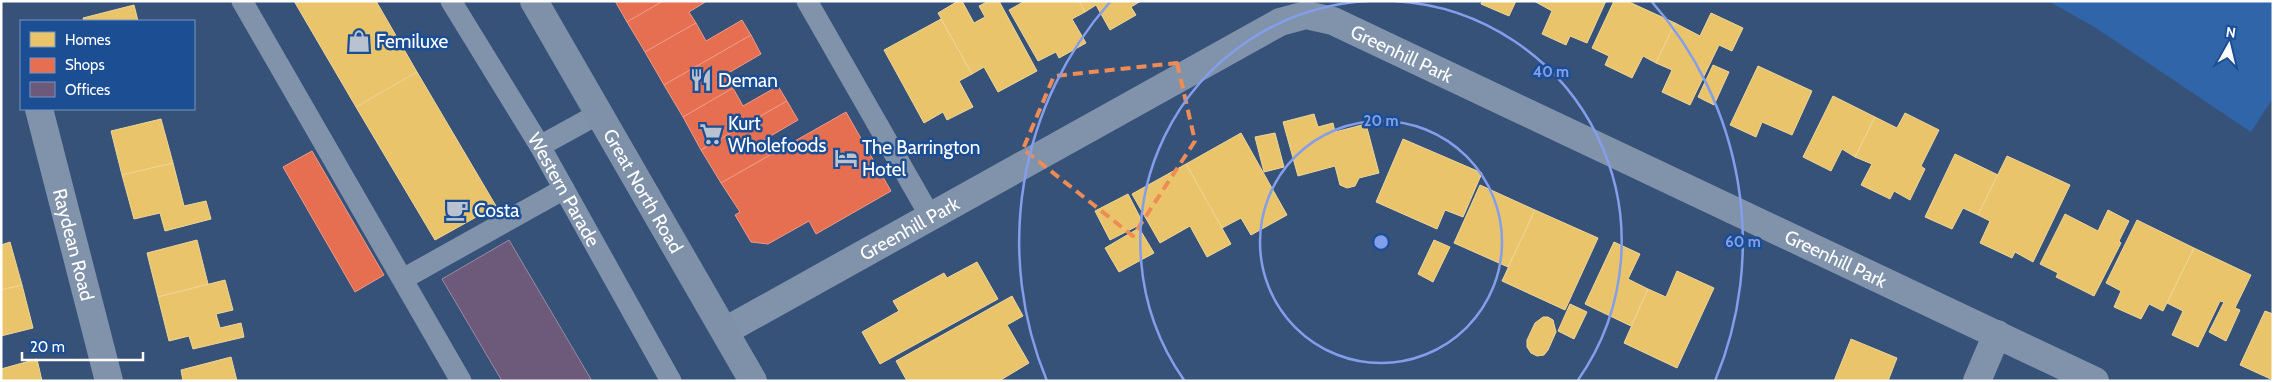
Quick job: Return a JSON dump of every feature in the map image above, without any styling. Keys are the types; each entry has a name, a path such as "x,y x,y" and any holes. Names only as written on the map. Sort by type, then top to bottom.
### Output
{"main road":[{"name":"Great North Road","path":"534,1 753,381"}],"street":[{"name":"Greenhill Park","path":"725,331 1280,22 1306,15 1333,21 2095,381"},
{"name":"Raydean Road","path":"39,110 108,381"},
{"path":"1978,381 1997,334"}],"lane":[{"path":"242,1 461,381"},
{"name":"Western Parade","path":"451,1 540,146 671,381"},
{"path":"808,1 930,216"},
{"path":"540,146 600,113"},
{"path":"403,279 564,189"}],"highlighted area":[{"path":"1177,63 1195,141 1133,236 1023,149 1054,76"}],"shaded area":[{"path":"2048,1 2273,1 2273,98 2251,132 2093,26"}],"building: Homes":[{"path":"294,1 376,1 417,72 356,107"},
{"path":"958,1 962,1 974,23 985,17 979,6 989,1 999,1 1037,71 998,92 984,67 972,74 938,13"},
{"path":"1025,1 1079,1 1085,12 1072,19 1086,43 1059,58 1056,52 1038,61 1009,10"},
{"path":"1079,1 1141,1 1131,7 1136,15 1110,30 1096,5 1085,12"},
{"path":"1482,1 1516,1 1509,16 1481,4"},
{"path":"1534,1 1606,1 1587,43 1570,36 1566,45 1542,34 1552,11"},
{"path":"1614,1 1627,1 1675,23 1656,63 1643,56 1632,78 1605,65 1609,56 1592,48"},
{"path":"134,5 138,20 84,20 83,18"},
{"path":"1711,13 1743,28 1732,51 1719,45 1690,105 1662,92 1672,70 1656,63 1675,23 1700,36"},
{"path":"941,19 972,74 959,81 973,107 947,120 943,112 924,123 884,50"},
{"path":"1713,65 1729,72 1714,105 1698,97"},
{"path":"1758,66 1812,91 1792,135 1762,122 1756,137 1730,125"},
{"path":"417,72 496,206 435,240 356,107"},
{"path":"1833,96 1875,117 1855,157 1842,149 1831,171 1803,157"},
{"path":"1905,113 1939,130 1921,166 1925,169 1910,200 1894,191 1890,199 1861,185 1872,164 1855,157 1875,117 1897,128"},
{"path":"1314,114 1318,127 1333,123 1335,132 1366,124 1379,173 1359,178 1355,186 1347,188 1340,185 1335,166 1298,176 1283,122"},
{"path":"161,119 173,163 122,175 111,131"},
{"path":"1241,133 1287,215 1251,235 1241,218 1222,228 1186,164"},
{"path":"1275,133 1284,167 1264,172 1255,137"},
{"path":"1403,139 1482,173 1463,217 1445,210 1437,229 1376,202"},
{"path":"1955,154 1998,175 1978,215 1963,208 1952,229 1925,217"},
{"path":"2007,156 2070,185 2033,262 2015,252 2012,258 1980,243 1990,221 1978,215"},
{"path":"173,163 184,206 206,201 211,219 165,231 160,213 134,219 122,175"},
{"path":"1186,164 1231,244 1207,257 1190,226 1160,243 1132,194"},
{"path":"1480,185 1535,210 1508,267 1454,243"},
{"path":"1128,194 1143,223 1110,240 1095,211"},
{"path":"1535,210 1598,238 1565,310 1502,281"},
{"path":"2108,210 2129,221 2119,241 2121,243 2094,296 2056,277 2058,273 2040,264 2065,214 2098,231"},
{"path":"2137,220 2194,248 2163,311 2149,304 2141,319 2114,307 2121,291 2106,283"},
{"path":"1139,228 1154,253 1119,272 1105,248"},
{"path":"197,240 208,284 158,297 147,253"},
{"path":"1434,240 1450,247 1433,282 1418,274"},
{"path":"10,242 22,285 1,290 1,245"},
{"path":"1614,242 1640,254 1628,279 1648,289 1631,326 1585,304"},
{"path":"2194,248 2251,275 2235,308 2240,310 2226,341 2209,332 2224,302 2220,301 2198,347 2172,335 2183,311 2167,303"},
{"path":"977,262 998,299 880,364 862,332 899,311 893,301 944,273 947,278"},
{"path":"1677,271 1714,288 1677,368 1624,343 1648,289 1666,297"},
{"path":"225,280 233,310 216,314 220,328 241,323 244,337 193,349 189,336 169,341 158,297"},
{"path":"22,285 33,328 1,336 1,290"},
{"path":"1012,296 1023,316 1007,325 1029,363 999,381 907,381 896,361"},
{"path":"1570,304 1587,312 1574,339 1558,331"},
{"path":"2265,311 2273,314 2273,380 2240,365"},
{"path":"1543,317 1553,320 1556,332 1548,350 1544,355 1537,356 1531,353 1527,347 1527,340 1535,323"},
{"path":"1851,339 1897,358 1888,381 1834,381"},
{"path":"231,357 237,381 183,381 181,370"},
{"path":"37,359 42,381 1,381 1,369"}],"building: Shops":[{"path":"615,1 663,1 627,22"},
{"path":"663,1 707,1 689,12 696,23 645,52 627,22"},
{"path":"742,20 751,35 664,85 645,52 696,23 706,41"},
{"name":"Deman","path":"751,35 761,54 725,75 733,88 683,117 664,85"},
{"name":"Kurt Wholefoods","path":"778,86 787,101 701,150 683,117 733,88 743,106"},
{"path":"787,101 798,120 762,141 770,155 721,183 701,150"},
{"path":"846,112 891,191 816,234 809,221 768,244 751,242 735,215 740,212 721,183"},
{"path":"312,151 384,275 355,292 283,167"}],"building: Offices":[{"path":"509,240 592,381 502,381 442,279"}],"place":[{"name":"Femiluxe","path":"359,41"},
{"name":"Deman","path":"701,80"},
{"name":"Kurt Wholefoods","path":"711,134"},
{"name":"The Barrington Hotel","path":"846,158"},
{"name":"Costa","path":"457,210"}]}
